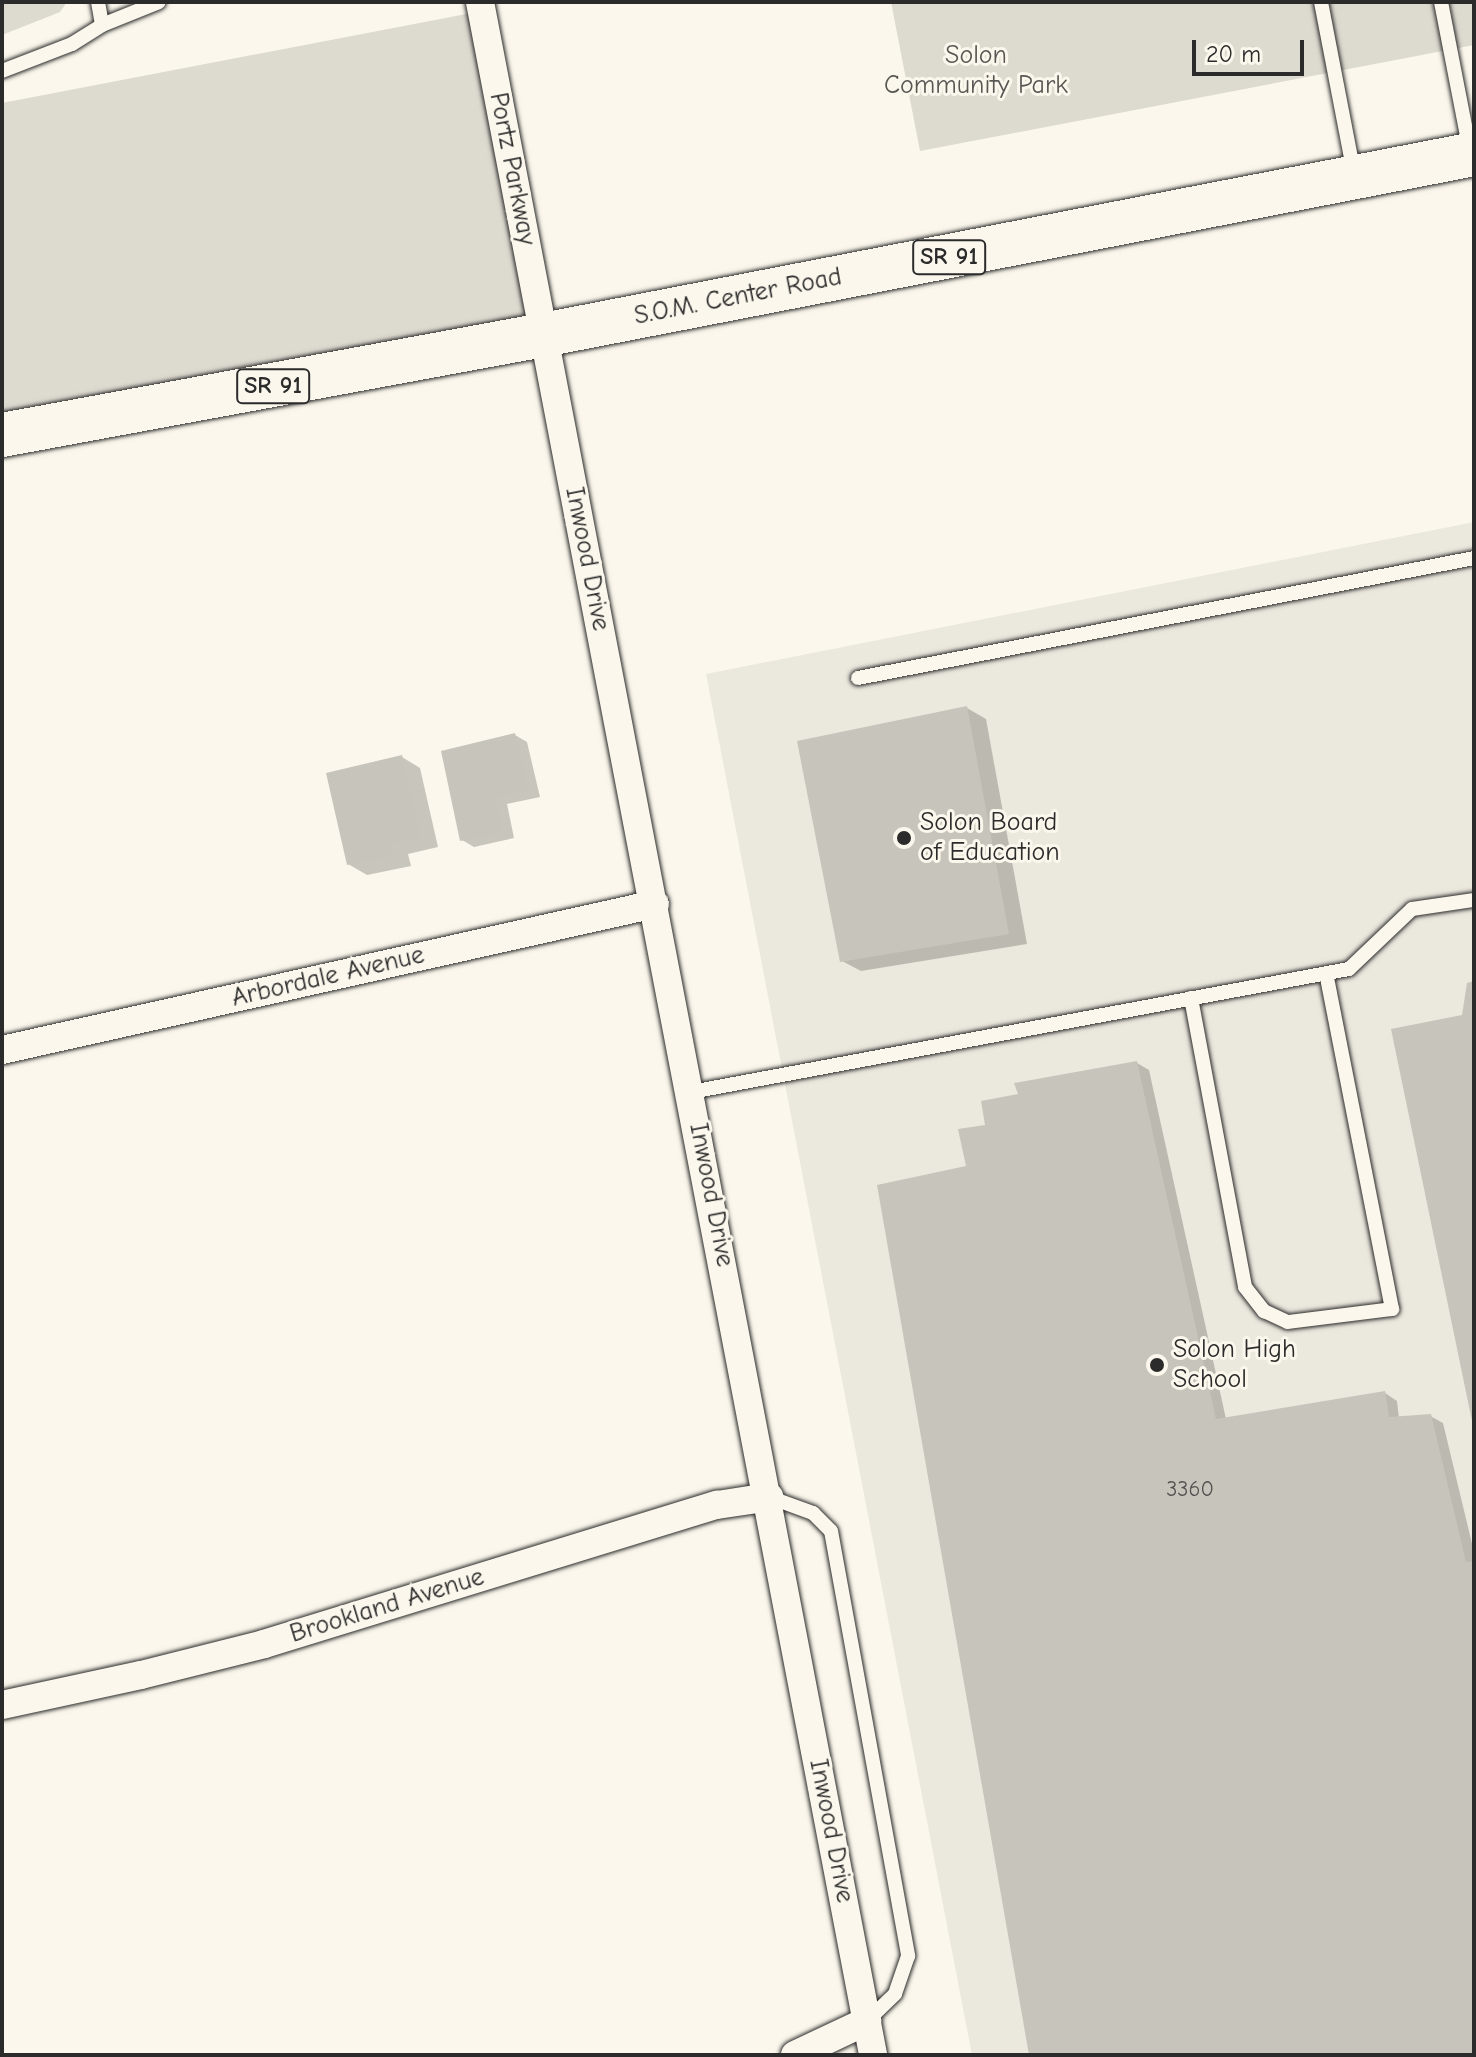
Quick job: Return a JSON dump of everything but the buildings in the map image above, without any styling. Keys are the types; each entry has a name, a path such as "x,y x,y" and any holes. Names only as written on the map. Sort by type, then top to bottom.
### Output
{"main road":[{"name":"S.O.M. Center Road","path":"2,435 543,335 1472,155"}],"street":[{"name":"Portz Parkway","path":"480,2 543,335"},
{"name":"Inwood Drive","path":"543,335 769,1497 873,2055"},
{"name":"Arbordale Avenue","path":"2,1050 655,904"},
{"name":"Brookland Avenue","path":"2,1705 264,1644 717,1505 769,1497"},
{"path":"795,2055 867,2021"}],"lane":[{"path":"98,2 102,25"},
{"path":"2,71 72,44 102,25 159,2"},
{"path":"1321,2 1355,178"},
{"path":"1441,2 1472,155"},
{"path":"858,678 1474,558"},
{"path":"691,1092 1349,969 1412,909 1474,900"},
{"path":"1191,998 1245,1287 1264,1311 1288,1322 1392,1309 1326,973"},
{"path":"769,1497 813,1513 831,1531 908,1956 895,1994 867,2021"}],"shaded area":[{"name":"Solon High School","path":"1474,522 1474,2055 972,2055 706,674"}],"green space":[{"path":"2,2 67,2 60,12 2,35"},
{"name":"Solon Community Park","path":"891,2 1474,2 1474,45 920,151"},
{"path":"482,11 543,335 2,435 2,103"}],"place":[{"name":"Solon Board of Education","path":"904,838"},
{"name":"Solon High School","path":"1157,1365"}]}
